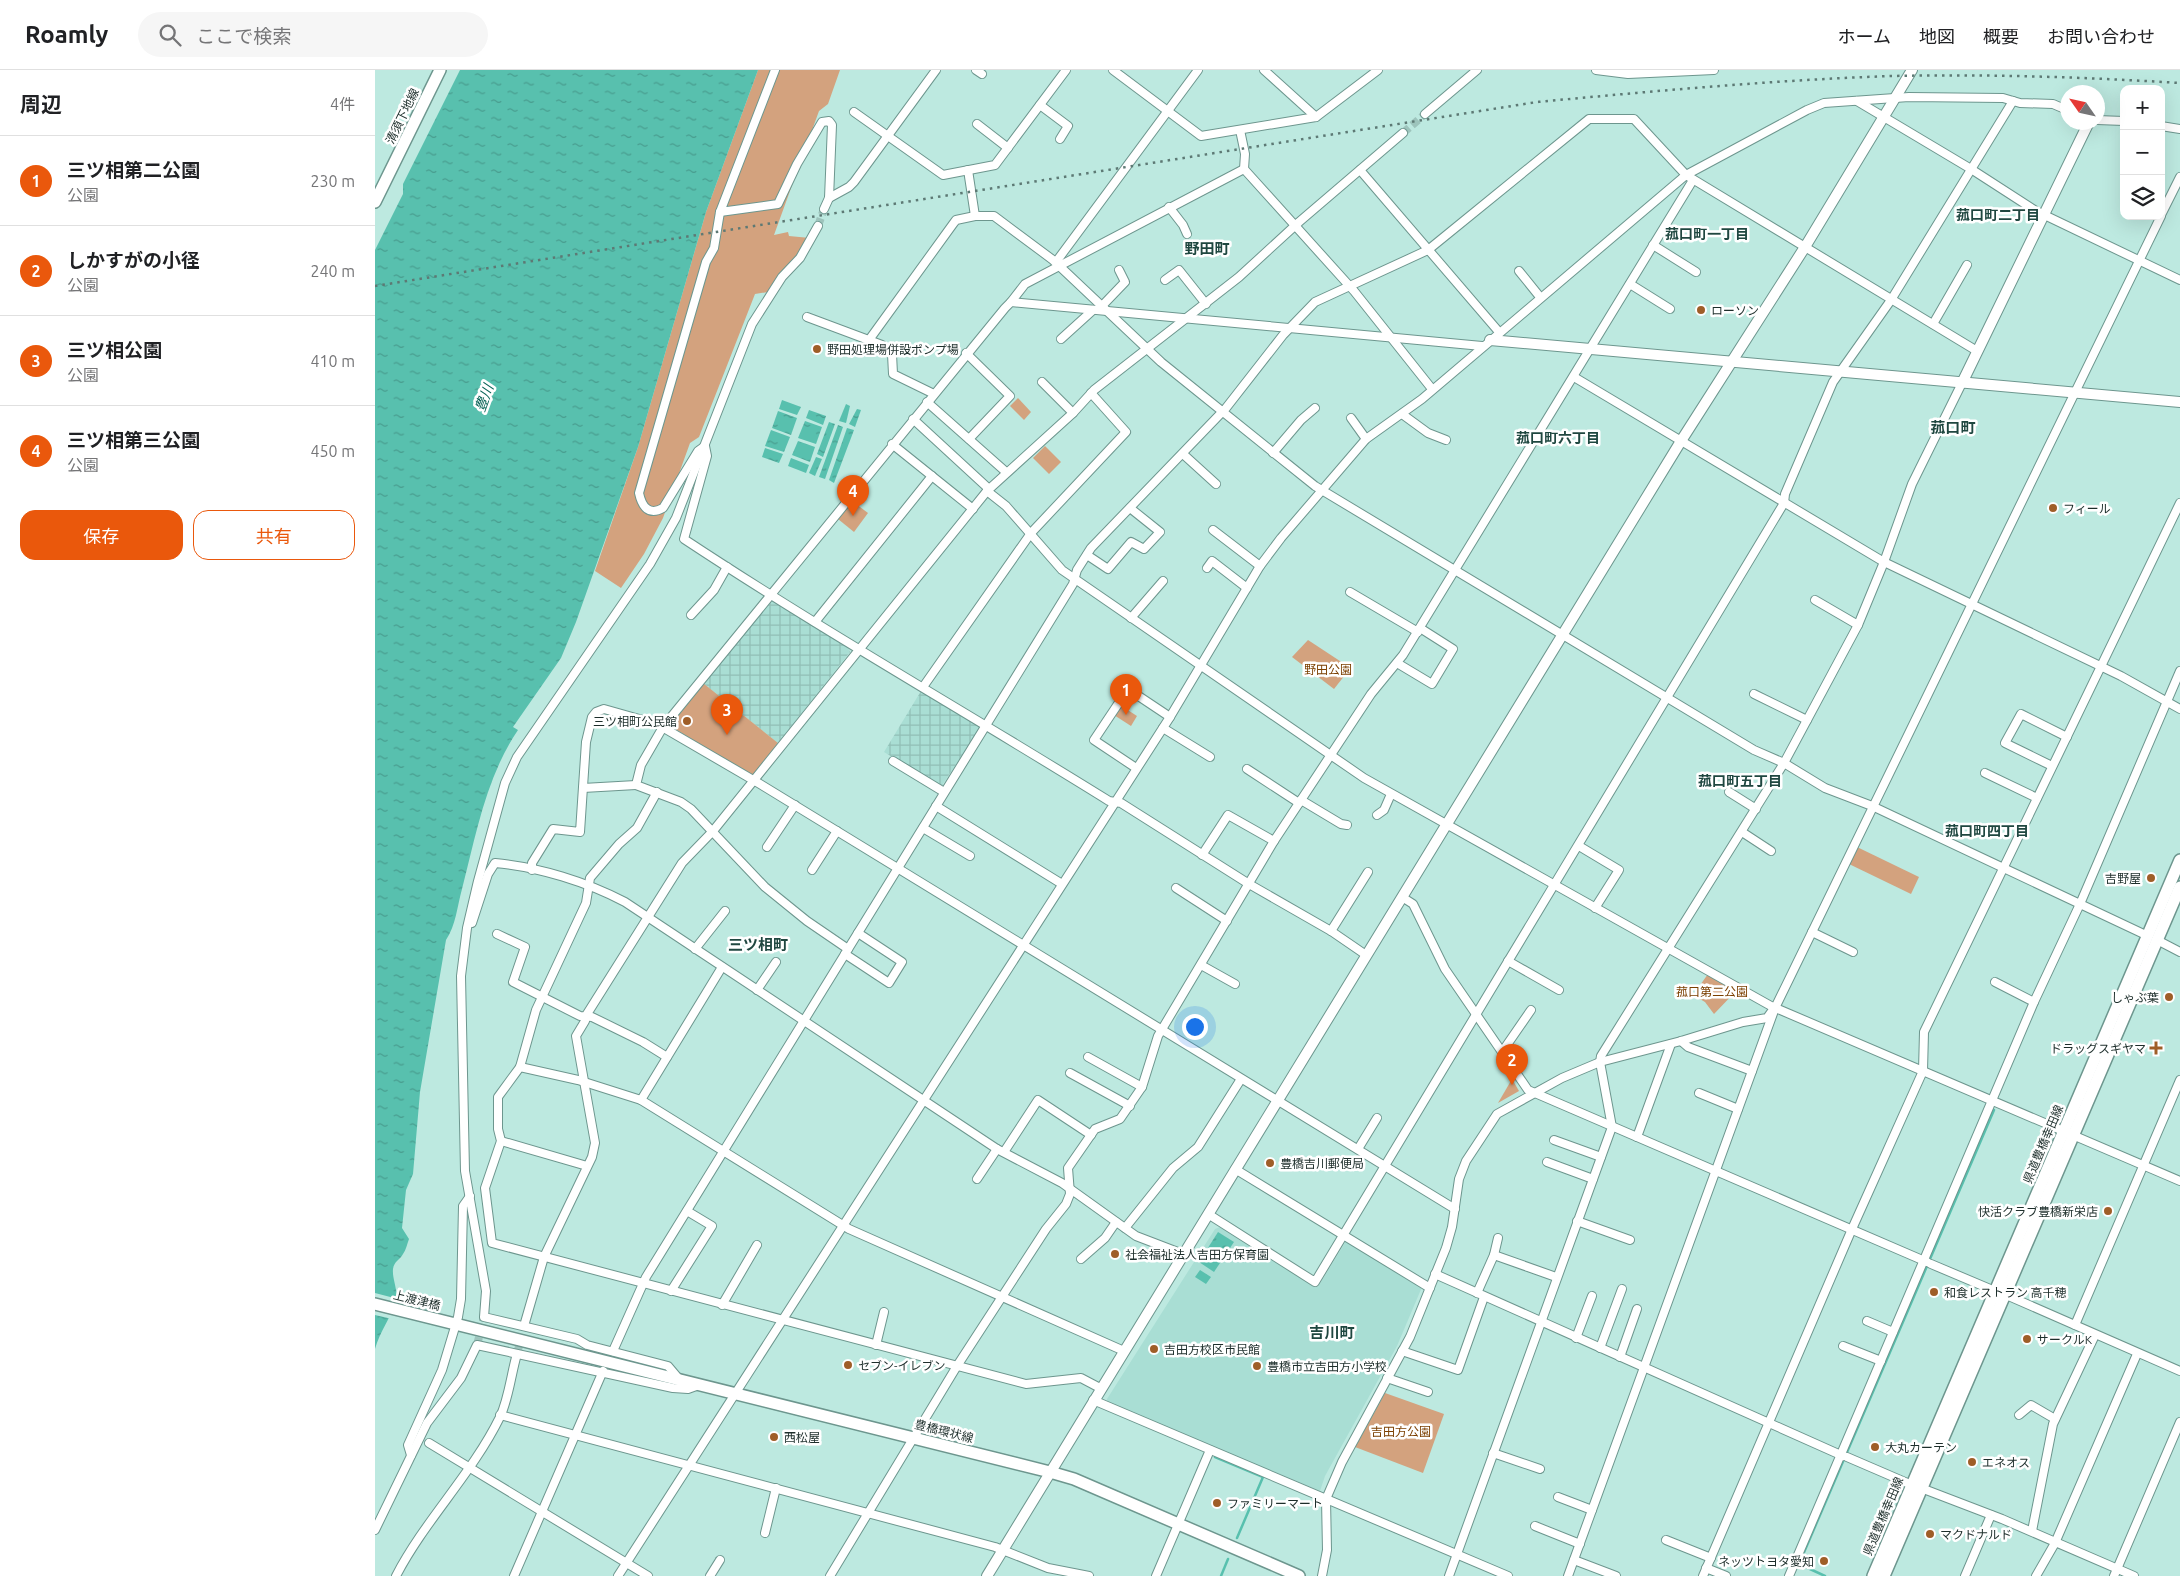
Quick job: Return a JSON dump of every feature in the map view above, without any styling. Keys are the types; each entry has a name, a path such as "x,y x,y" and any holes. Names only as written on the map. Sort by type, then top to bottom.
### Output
{"main road":[{"name":"清須下地線","path":"375,202 379,184 440,70"},
{"name":"県道豊橋幸田線","path":"1884,1576 1917,1487 2153,938 2180,860"},
{"name":"県道豊橋幸田線","path":"2153,938 2180,887"},
{"name":"上渡津橋","path":"375,1304 570,1352"},
{"name":"豊橋環状線","path":"570,1352 914,1437 1074,1479 1299,1576"},
{"name":"県道豊橋幸田線","path":"1873,1576 1917,1487"}],"street":[{"path":"705,446 698,451 663,508 656,512 649,511 643,505 639,493 705,262 714,248 720,212 775,70"},
{"path":"829,198 849,187 936,70"},
{"path":"854,112 943,176 995,166 1066,70"},
{"path":"1113,70 1201,136 1316,117 1378,70"},
{"path":"1057,264 1198,70"},
{"path":"1264,70 1316,117"},
{"path":"1425,114 1477,70"},
{"path":"1596,70 1628,74 1714,70"},
{"path":"987,1576 1100,1388 1681,441 1805,247 1912,70"},
{"path":"618,1576 922,1100 1163,728 1261,566 1321,490 1366,439 1432,390 1685,175 1807,110 1824,103 1895,98 2003,98 2013,101 2053,104 2060,107"},
{"path":"1857,101 2043,214 2180,280"},
{"path":"1208,1214 1315,1282 1785,503 1785,494 1839,372 1891,300 2013,101"},
{"path":"1040,105 1068,126 1060,138"},
{"path":"613,1352 642,1284 923,828 1087,555 1223,412 1290,328 1315,302 1428,250 1589,119 1635,119 1685,175 1977,351"},
{"path":"720,212 778,204 805,148 822,122 829,121 832,125 829,198 824,209"},
{"path":"2105,121 2120,122"},
{"path":"977,124 1008,148"},
{"path":"2165,127 2180,129"},
{"path":"1240,130 1245,154 1244,169 1349,286 1392,337 1432,390"},
{"path":"1449,1576 1612,1127 1600,1062 1601,1056 1669,950 1784,763 1858,625 1884,562 1912,484 2085,130"},
{"path":"524,1326 544,1257 592,1157 595,1143 576,1036 682,863 713,831 988,490 1073,413 1091,393 1253,265 1403,132"},
{"path":"636,785 641,765 663,727 892,444 1025,284 1057,264 1244,169"},
{"path":"968,170 975,216"},
{"path":"1360,170 1499,332"},
{"path":"2165,208 2180,177"},
{"path":"833,1575 868,1513 957,1366 1045,1229 1066,1204 1071,1194 1068,1168 1095,1129 1120,1119 1142,1087 1162,1030 1274,841 1371,694 1397,663 1419,630 1693,180"},
{"path":"1169,207 1183,225 1187,234"},
{"path":"869,340 956,220 975,216 994,216 1057,264 1099,309 1147,350 1321,490 1667,696 1754,750 1784,763 1813,782 1872,806 2180,952"},
{"path":"1568,1576 1775,1008 2159,220"},
{"path":"679,1380 668,1366 483,1316 486,1291 465,1171 460,1000 467,928 505,783 517,758 650,564 676,518 752,324 782,277 799,258 819,226"},
{"path":"1653,245 1696,272"},
{"path":"1933,324 1967,265"},
{"path":"1061,340 1099,309 1125,282 1119,270"},
{"path":"1165,280 1179,270 1206,304"},
{"path":"1519,271 1540,297"},
{"path":"1629,284 1670,309"},
{"path":"1011,302 1392,337 1589,349 2180,402"},
{"path":"807,317 869,340 890,351 893,358 893,374 934,394"},
{"path":"966,354 1010,396 969,439"},
{"path":"1574,377 1884,562 2101,667 2180,710"},
{"path":"1042,382 1073,413"},
{"path":"923,687 1031,533 1126,432 1091,393"},
{"path":"927,402 1006,472"},
{"path":"1273,453 1301,420 1315,408"},
{"path":"1402,414 1428,433 1446,440"},
{"path":"1351,418 1366,439"},
{"path":"913,419 1006,506 1062,570 1391,794 1775,1008 2180,1181"},
{"path":"892,444 973,509"},
{"path":"705,446 707,456 684,539 815,622 1114,803 1121,803 1249,884 1331,931 1366,956"},
{"path":"1183,454 1216,484"},
{"path":"815,622 932,476"},
{"path":"1703,1576 1852,1229 1923,1071 1924,1032 2180,503"},
{"path":"1087,555 1107,569 1131,542 1144,549 1160,532 1130,508"},
{"path":"1213,530 1261,566"},
{"path":"1207,568 1212,561 1247,588"},
{"path":"691,615 714,590 727,567"},
{"path":"1131,618 1163,581"},
{"path":"1350,592 1453,649 1432,684 1397,663"},
{"path":"1815,600 1858,625"},
{"path":"1789,1576 1844,1456 1893,1332 1927,1262 2034,1002 2080,904 2180,671"},
{"path":"1136,768 1094,740 1128,689 1170,716"},
{"path":"1754,694 1807,720"},
{"path":"531,870 532,863 553,829 580,832 581,794 586,742 592,717 596,712 604,709 663,727 795,805 1455,1209"},
{"path":"2053,766 2005,743 2021,714 2067,737"},
{"path":"1163,728 1210,757"},
{"path":"893,761 944,792"},
{"path":"1247,769 1300,802 1341,824 1347,825"},
{"path":"1985,773 2037,798"},
{"path":"583,788 636,785 657,792 691,809 765,887 889,983 902,962 858,933"},
{"path":"657,792 637,828 619,844 590,878 586,903 542,996 520,1067 498,1096 498,1129 501,1141 485,1188 492,1243 1026,1384 1081,1378 1100,1388"},
{"path":"1729,792 1756,809"},
{"path":"1377,814 1383,810 1391,794"},
{"path":"767,847 795,805"},
{"path":"936,806 1062,884"},
{"path":"1202,855 1228,815 1274,841"},
{"path":"923,828 970,856"},
{"path":"812,870 837,831"},
{"path":"1742,832 1771,851"},
{"path":"1579,846 1619,870 1595,908"},
{"path":"467,928 474,919 492,866 499,864 590,884 625,902 1000,1150 1069,1188 1136,1236 1183,1254"},
{"path":"1331,931 1368,872"},
{"path":"1176,888 1227,921"},
{"path":"1402,897 1413,904 1436,952 1476,1015 1528,1090 2180,1371"},
{"path":"695,949 725,911"},
{"path":"1812,932 1853,952"},
{"path":"497,934 525,947 513,982 586,1018 591,1017 625,1033 667,1057"},
{"path":"1508,961 1559,990"},
{"path":"757,990 775,962"},
{"path":"1201,965 1235,984"},
{"path":"641,1100 722,967"},
{"path":"1995,982 2034,1002"},
{"path":"1322,1576 1327,1550 1326,1499 1342,1462 1402,1351 1430,1288 1446,1248 1455,1209 1459,1179 1477,1142 1497,1114 1534,1093 1600,1062 1671,1044 1743,1022 1767,1018 1775,1008"},
{"path":"1502,1052 1531,1010"},
{"path":"1681,1041 1688,1047 1752,1071"},
{"path":"1637,1137 1671,1044"},
{"path":"1088,1057 1142,1087"},
{"path":"520,1067 585,1082 641,1100 843,1225 1124,1351"},
{"path":"1070,1073 1129,1106"},
{"path":"1125,1228 1173,1168 1198,1147 1241,1079"},
{"path":"2075,1325 2180,1080"},
{"path":"1699,1093 1739,1109"},
{"path":"977,1179 1038,1100 1091,1135"},
{"path":"1357,1149 1377,1118"},
{"path":"1554,1140 1601,1157"},
{"path":"501,1141 587,1166"},
{"path":"1547,1162 1593,1179"},
{"path":"1235,1169 1430,1288"},
{"path":"411,1456 409,1445 442,1370 461,1298 463,1206 469,1196"},
{"path":"671,1291 712,1226 687,1211"},
{"path":"1577,1221 1630,1240"},
{"path":"1081,1259 1105,1238 1116,1222"},
{"path":"1402,1351 1458,1370 1498,1238"},
{"path":"722,1304 757,1245"},
{"path":"1494,1255 1556,1277"},
{"path":"1435,1274 1844,1456 1917,1487 2032,1531 2116,1574 2134,1576"},
{"path":"1599,1348 1622,1289"},
{"path":"1577,1338 1592,1296"},
{"path":"1620,1357 1637,1308"},
{"path":"876,1345 884,1312"},
{"path":"1867,1321 1893,1332"},
{"path":"2032,1531 2055,1419 2095,1335"},
{"path":"375,1530 433,1415 461,1378 477,1345 562,1365 603,1371 673,1388 688,1389 703,1384"},
{"path":"1843,1346 1881,1361"},
{"path":"396,1576 417,1541 470,1468 500,1415 517,1354"},
{"path":"2036,1576 2055,1543 2137,1354"},
{"path":"514,1576 603,1371"},
{"path":"1387,1378 1427,1392"},
{"path":"1093,1400 1508,1576"},
{"path":"2019,1415 2031,1405 2055,1419"},
{"path":"500,1415 1003,1549 1048,1568 1089,1576"},
{"path":"2116,1574 2180,1422"},
{"path":"429,1443 648,1576"},
{"path":"1156,1576 1210,1450"},
{"path":"1493,1453 1540,1469"},
{"path":"765,1533 776,1488"},
{"path":"1558,1497 1592,1510"},
{"path":"1965,1576 1991,1515"},
{"path":"1535,1526 1580,1544"},
{"path":"1666,1540 1711,1558"},
{"path":"710,1576 720,1560"},
{"path":"1574,1560 1616,1576"},
{"path":"1706,1568 1726,1576"}],"shaded area":[{"path":"773,601 848,648 850,652 778,743 703,683 768,602"},
{"path":"921,691 979,724 980,728 941,787 884,752"},
{"name":"豊橋市立吉田方小学校","path":"1220,1227 1318,1287 1346,1241 1422,1287 1397,1346 1325,1476 1320,1491 1107,1403 1107,1399 1215,1229"}],"green space":[{"path":"758,70 840,70 828,104 819,111 774,235 788,232 789,236 810,238 768,292 755,294 699,437 690,443 663,518 644,554 621,588 595,571 638,447 706,212"},
{"path":"1018,398 1031,412 1024,420 1010,406"},
{"path":"1045,446 1061,462 1049,474 1033,458"},
{"path":"852,501 868,513 854,532 838,519"},
{"name":"野田公園","path":"1308,640 1346,665 1345,675 1334,689 1292,657"},
{"path":"703,683 778,743 752,777 672,727 671,723"},
{"path":"1120,705 1137,716 1131,726 1114,715"},
{"path":"1857,847 1919,877 1911,894 1849,864"},
{"name":"菰口第二公園","path":"1708,974 1737,990 1714,1014 1705,1002 1693,995"},
{"path":"1512,1079 1519,1091 1498,1103"},
{"name":"吉田方公園","path":"1385,1393 1444,1414 1423,1473 1355,1447"}],"water":[{"name":"豊川","path":"460,70 758,70 706,212 638,447 576,622 561,658 513,727 518,730 498,767 483,807 454,922 446,940 420,1092 413,1174 406,1190 402,1228 409,1239 402,1256 394,1266 396,1300 375,1349 375,250 403,194 403,184"},
{"path":"782,400 801,407 797,415 779,409"},
{"path":"846,404 850,406 846,423 839,421"},
{"path":"857,409 861,410 855,427 849,424"},
{"path":"809,410 826,416 823,425 806,418"},
{"path":"778,411 797,418 791,435 772,428"},
{"path":"805,421 822,427 816,444 798,438"},
{"path":"829,422 835,424 823,457 817,454"},
{"path":"838,425 843,427 825,479 819,477"},
{"path":"847,428 854,430 834,483 829,480"},
{"path":"771,430 790,437 784,452 765,446"},
{"path":"798,441 815,447 810,462 792,455"},
{"path":"765,448 783,454 779,463 762,457"},
{"path":"816,457 822,459 815,476 809,473"},
{"path":"791,458 809,465 806,473 788,466"},
{"path":"1218,1232 1234,1242 1214,1272 1199,1262"},
{"path":"1200,1270 1211,1277 1206,1284 1195,1277"}],"pier":[{"path":"375,1293 398,1299 392,1319 375,1315"}],"waterway":[{"path":"1825,1576 1799,1564 1994,1110"},
{"path":"1215,1457 1263,1477 1237,1538"},
{"path":"1221,1576 1228,1559"}],"tunnel":[{"path":"1403,133 1425,114"},
{"path":"818,226 824,209"},
{"path":"477,1345 484,1317"},
{"path":"517,1354 524,1326"}],"railway":[{"path":"375,286 1537,102 1759,83 1892,76 2036,76 2180,83"}],"place":[{"name":"ローソン","path":"1701,310"},
{"name":"野田処理場併設ポンプ場","path":"817,349"},
{"name":"フィール","path":"2053,508"},
{"name":"三ツ相第三公園","path":"853,516"},
{"name":"三ツ相第二公園","path":"1126,715"},
{"name":"三ツ相町公民館","path":"687,721"},
{"name":"三ツ相公園","path":"727,735"},
{"name":"吉野屋","path":"2151,878"},
{"name":"しゃぶ葉","path":"2169,997"},
{"name":"ドラッグスギヤマ","path":"2156,1048"},
{"name":"しかすがの小径","path":"1512,1085"},
{"name":"豊橋吉川郵便局","path":"1270,1163"},
{"name":"快活クラブ豊橋新栄店","path":"2108,1211"},
{"name":"社会福祉法人吉田方保育園","path":"1115,1254"},
{"name":"和食レストラン 高千穂","path":"1934,1292"},
{"name":"サークルK","path":"2027,1339"},
{"name":"吉田方校区市民館","path":"1154,1349"},
{"name":"セブン-イレブン","path":"848,1365"},
{"name":"豊橋市立吉田方小学校","path":"1257,1366"},
{"name":"西松屋","path":"774,1437"},
{"name":"大丸カーテン","path":"1875,1447"},
{"name":"エネオス","path":"1972,1462"},
{"name":"ファミリーマート","path":"1217,1503"},
{"name":"マクドナルド","path":"1930,1534"},
{"name":"ネッツトヨタ愛知","path":"1824,1561"}],"district":[{"name":"菰口町二丁目","path":"1998,215"},
{"name":"菰口町一丁目","path":"1707,234"},
{"name":"野田町","path":"1207,248"},
{"name":"菰口町","path":"1953,427"},
{"name":"菰口町六丁目","path":"1558,438"},
{"name":"菰口町五丁目","path":"1740,781"},
{"name":"菰口町四丁目","path":"1987,831"},
{"name":"三ツ相町","path":"758,944"},
{"name":"吉川町","path":"1332,1332"}]}
